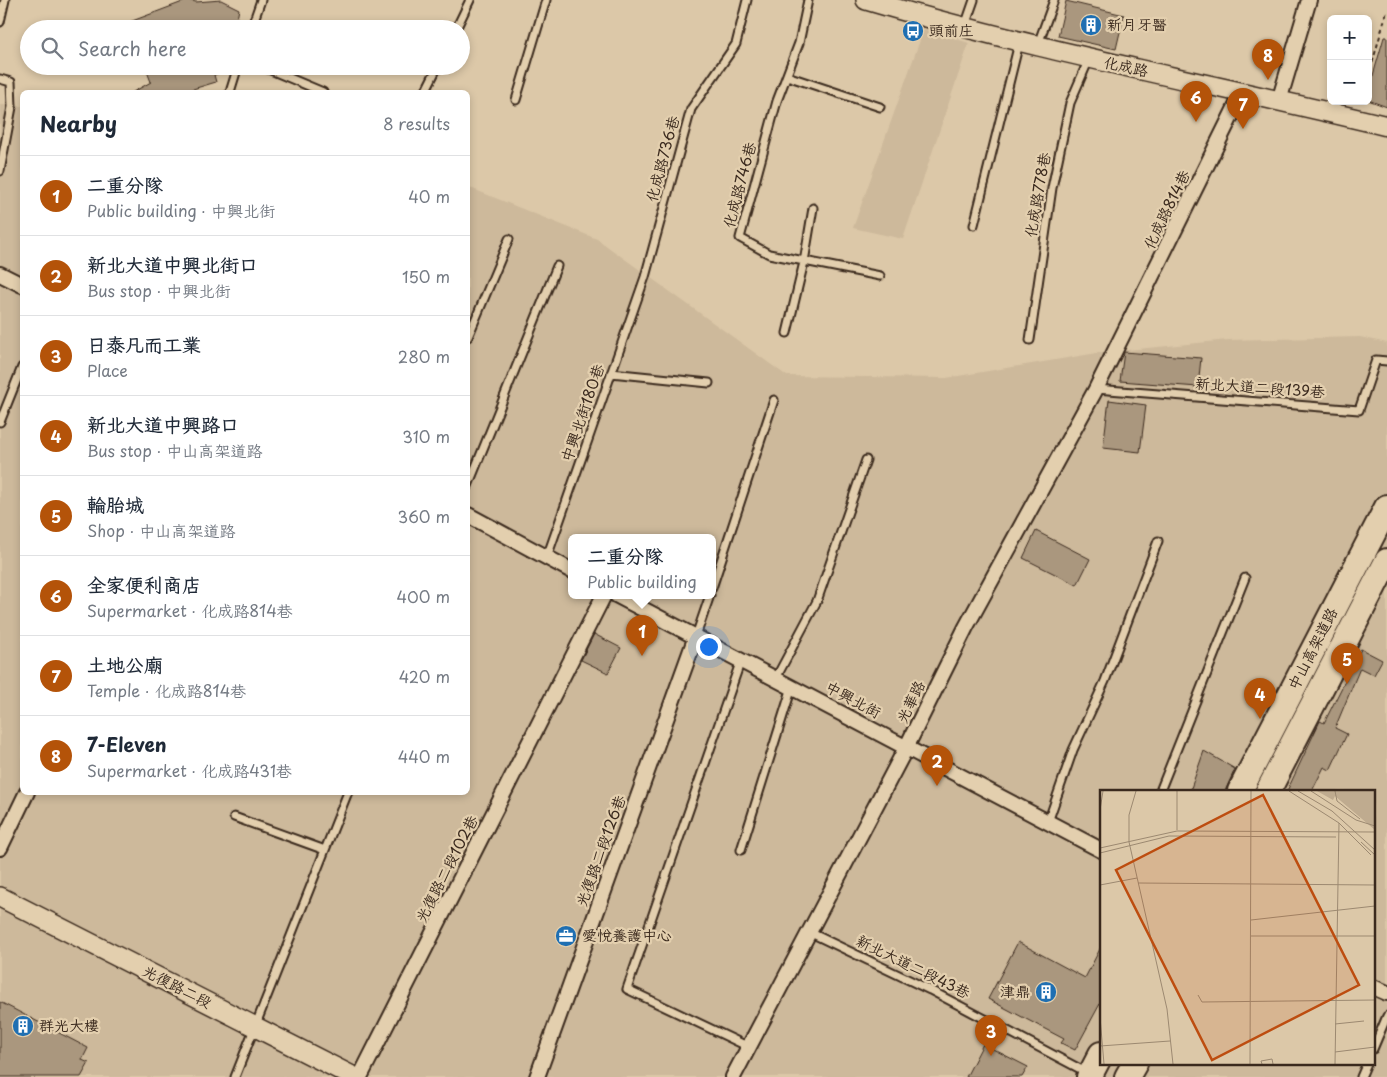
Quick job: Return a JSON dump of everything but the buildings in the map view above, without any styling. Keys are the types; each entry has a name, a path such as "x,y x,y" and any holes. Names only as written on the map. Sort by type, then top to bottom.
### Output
{"highway":[{"name":"中山高架道路","path":"1241,790 1387,507"},
{"path":"1256,790 1379,561 1387,532"},
{"name":"中山高架道路","path":"1268,790 1379,561"},
{"path":"1091,1075 1100,1056"},
{"path":"1091,1075 1105,1064"},
{"path":"1115,1077 1122,1064"},
{"path":"1127,1077 1134,1064"}],"street":[{"name":"化成路","path":"866,0 964,29 1037,47 1244,92 1387,126"},
{"path":"1279,101 1309,0"},
{"name":"化成路814巷","path":"1120,342 1244,92"},
{"path":"0,274 20,284"},
{"name":"光華路","path":"733,1077 907,746 966,626 1120,342"},
{"path":"470,516 568,569"},
{"name":"光復路二段102巷","path":"360,1077 602,599"},
{"name":"中興北街","path":"624,599 907,746 1100,849"},
{"name":"光復路二段126巷","path":"537,1077 696,636"},
{"path":"0,848 26,795"},
{"name":"光復路二段","path":"0,897 354,1077"},
{"path":"1374,987 1387,993"}],"lane":[{"path":"0,22 6,0"},
{"path":"254,20 261,0"},
{"path":"460,20 470,0"},
{"path":"516,100 546,0"},
{"name":"化成路736巷","path":"645,278 691,109 736,44 747,0"},
{"name":"化成路746巷","path":"808,0 799,43 777,101 740,238 769,254 880,276"},
{"path":"964,29 974,0"},
{"path":"1037,47 1054,0"},
{"path":"974,225 1019,42"},
{"name":"化成路778巷","path":"1030,340 1052,188 1070,103 1089,59"},
{"path":"231,90 235,75"},
{"path":"282,75 318,90"},
{"path":"427,90 434,75"},
{"path":"787,76 880,107"},
{"path":"0,79 11,82 12,107 0,171"},
{"path":"787,333 804,262 813,208"},
{"path":"470,332 509,239"},
{"path":"470,481 557,266"},
{"name":"中興北街180巷","path":"547,557 645,278"},
{"name":"新北大道二段139巷","path":"1096,389 1359,410 1376,360 1387,361"},
{"path":"0,422 20,372"},
{"path":"611,373 709,383"},
{"path":"716,576 774,400"},
{"path":"776,678 817,601 866,460"},
{"path":"1048,822 1073,750 1105,680 1158,542"},
{"path":"1160,790 1245,578"},
{"path":"696,636 709,599"},
{"path":"741,660 627,990 749,1047"},
{"path":"740,850 792,686"},
{"path":"234,1077 347,795"},
{"path":"234,817 325,850"},
{"name":"新北大道二段43巷","path":"809,932 930,990 1091,1075"},
{"path":"1374,1046 1387,1016"},
{"path":"1361,1077 1367,1064"}],"path":[{"path":"1372,64 1387,11"}],"shaded area":[{"path":"924,29 969,43 903,239 853,228"},
{"path":"0,105 20,106 20,795 470,795 470,188 597,239 787,376 946,378 1097,353 1228,340 1360,337 1387,343 1387,1077 0,1077"}],"place":[{"name":"新月牙醫","path":"1091,25"},
{"name":"頭前庄","path":"913,31"},
{"name":"7-Eleven","path":"1268,80"},
{"name":"全家便利商店","path":"1196,122"},
{"name":"土地公廟","path":"1243,129"},
{"name":"二重分隊","path":"642,656"},
{"name":"輪胎城","path":"1347,684"},
{"name":"新北大道中興路口","path":"1260,719"},
{"name":"新北大道中興北街口","path":"937,786"},
{"name":"愛悅養護中心","path":"566,936"},
{"name":"津鼎","path":"1046,992"},
{"name":"群光大樓","path":"23,1026"},
{"name":"日泰凡而工業","path":"991,1056"}]}
